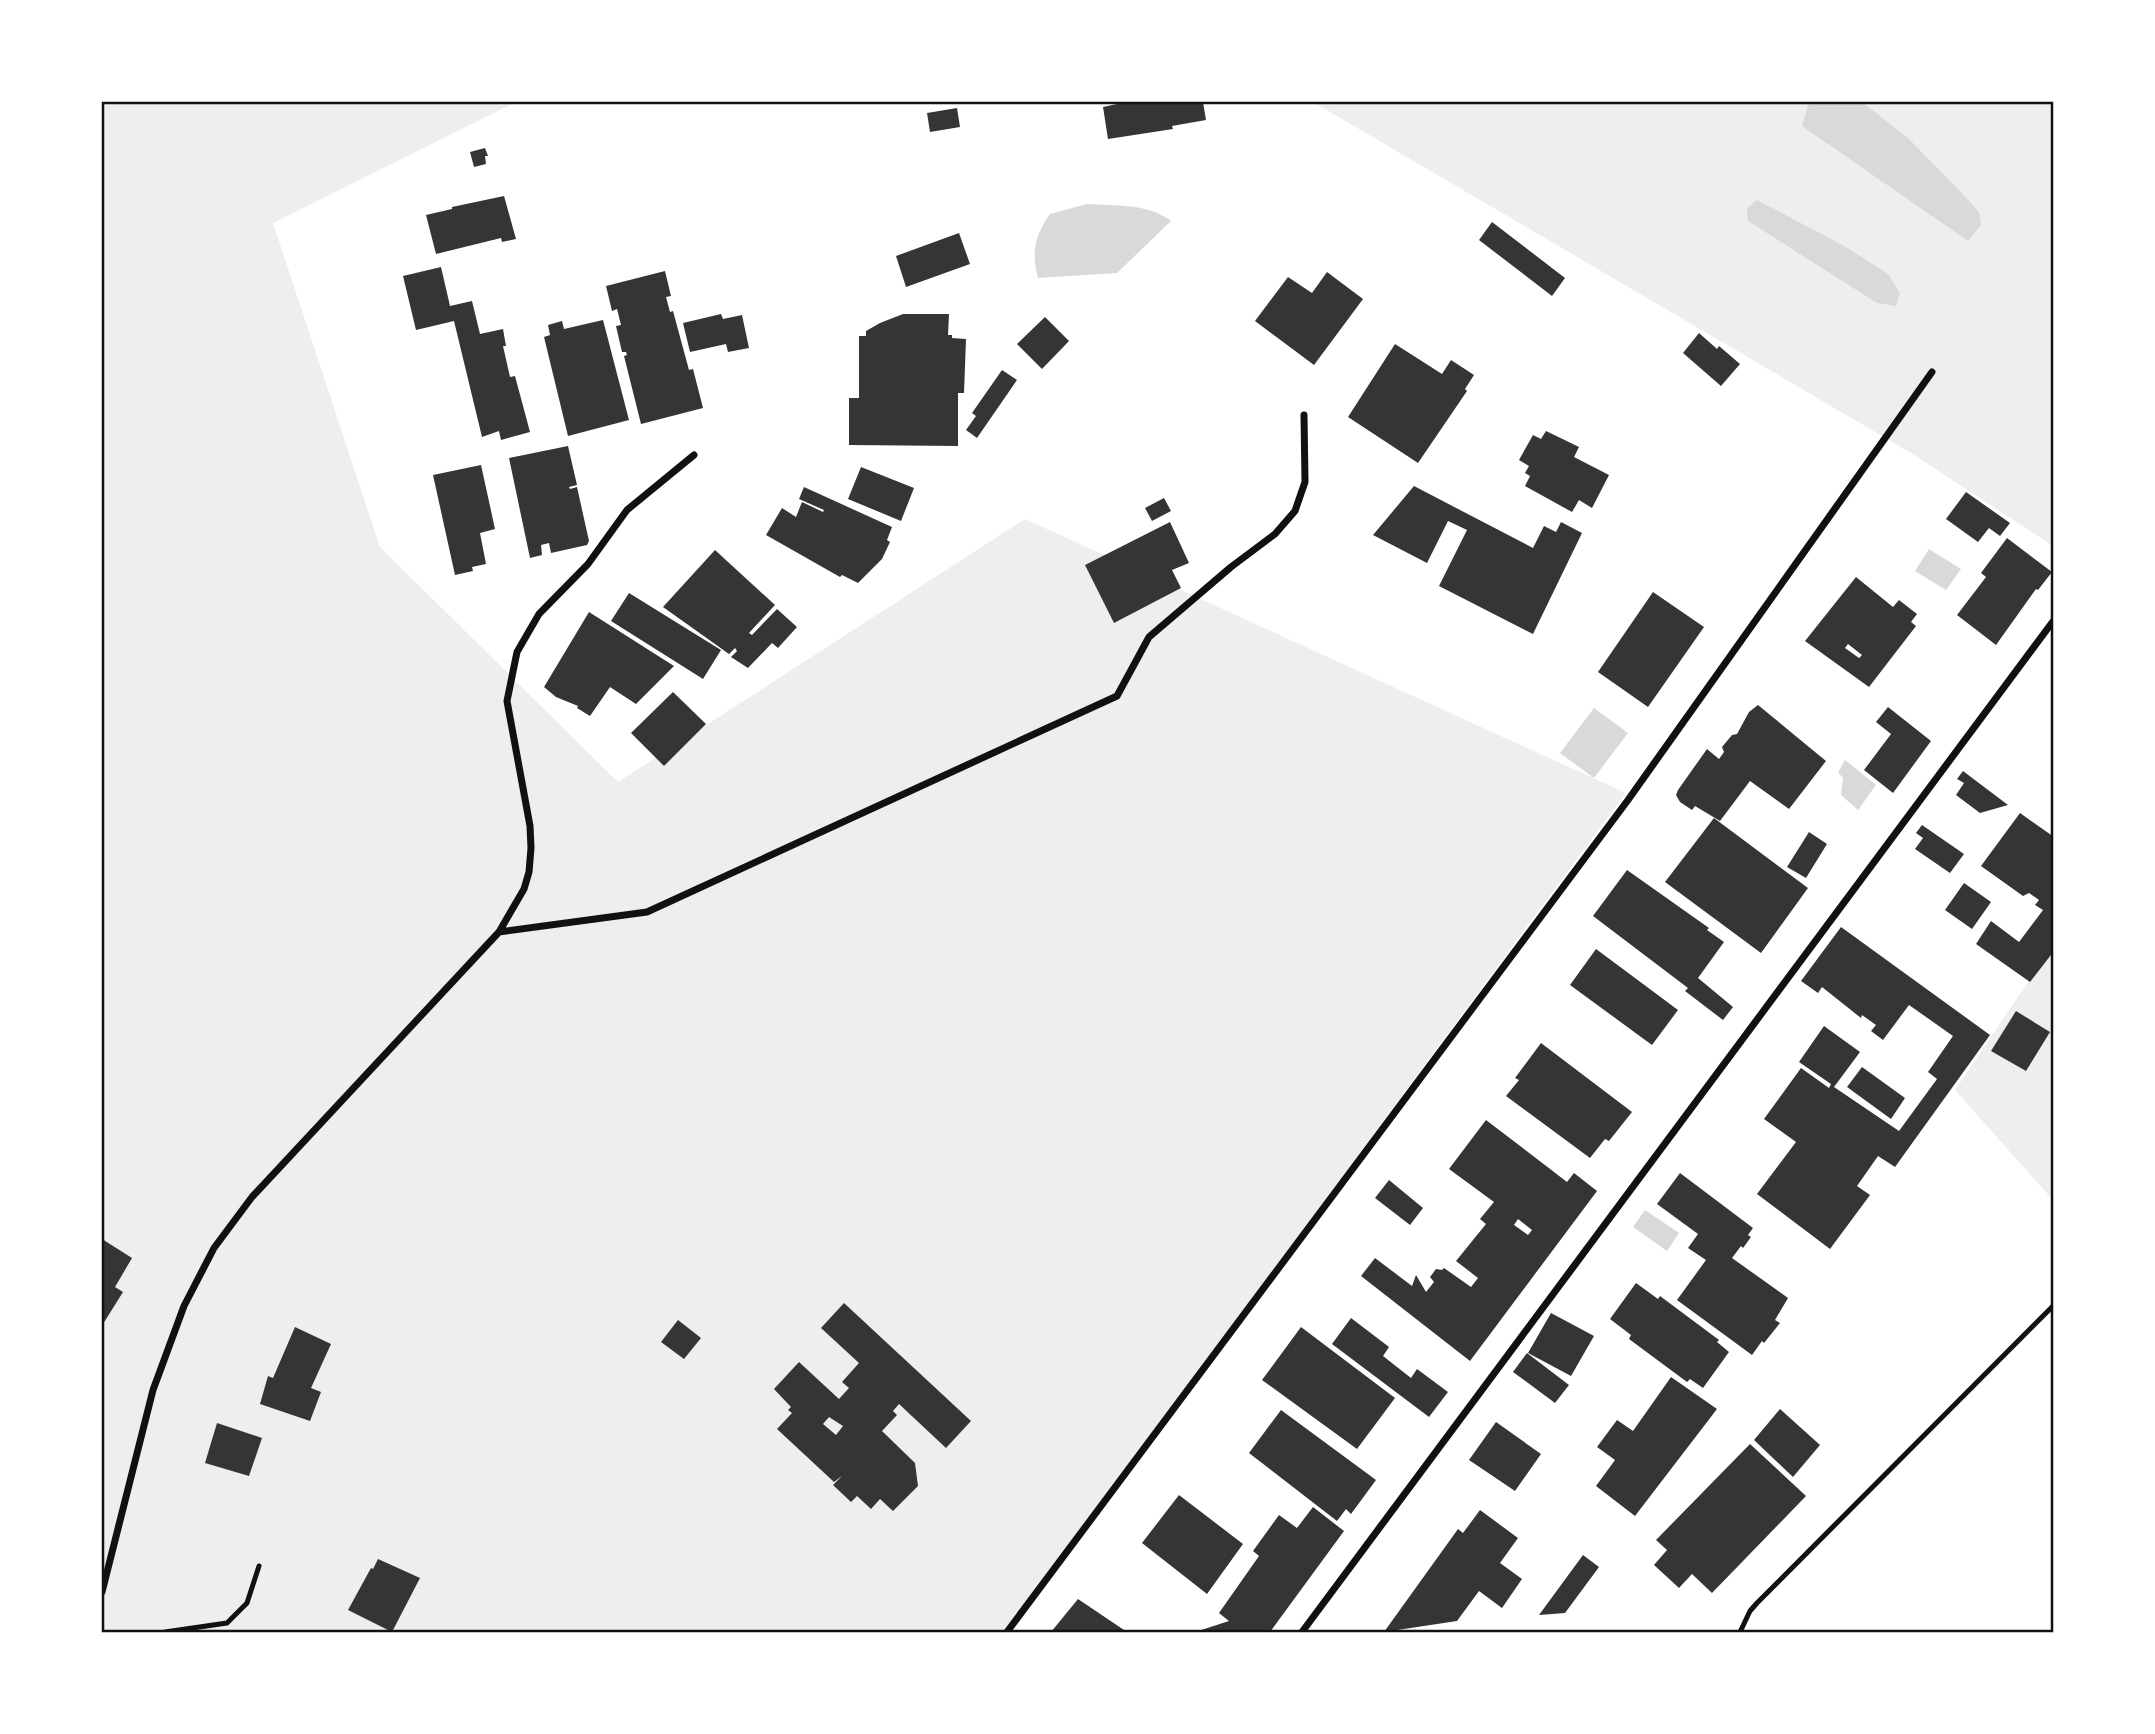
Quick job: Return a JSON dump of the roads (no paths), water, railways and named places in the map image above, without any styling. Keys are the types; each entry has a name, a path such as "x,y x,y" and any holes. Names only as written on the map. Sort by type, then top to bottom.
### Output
{"street":[{"path":"1007,1633 1628,800 1932,372"},
{"path":"499,932 647,912 1117,696 1149,636 1275,534 1295,511 1305,482 1304,415"},
{"path":"102,1592 153,1390 184,1306 214,1248 252,1197 499,932 524,889 529,872 530,826 507,701 517,652 539,614 588,564 627,510 694,454"},
{"path":"1301,1633 2053,620"}],"lane":[{"path":"1740,1633 1757,1602 2053,1305"},
{"path":"165,1633 227,1623 247,1603 259,1566"}]}
